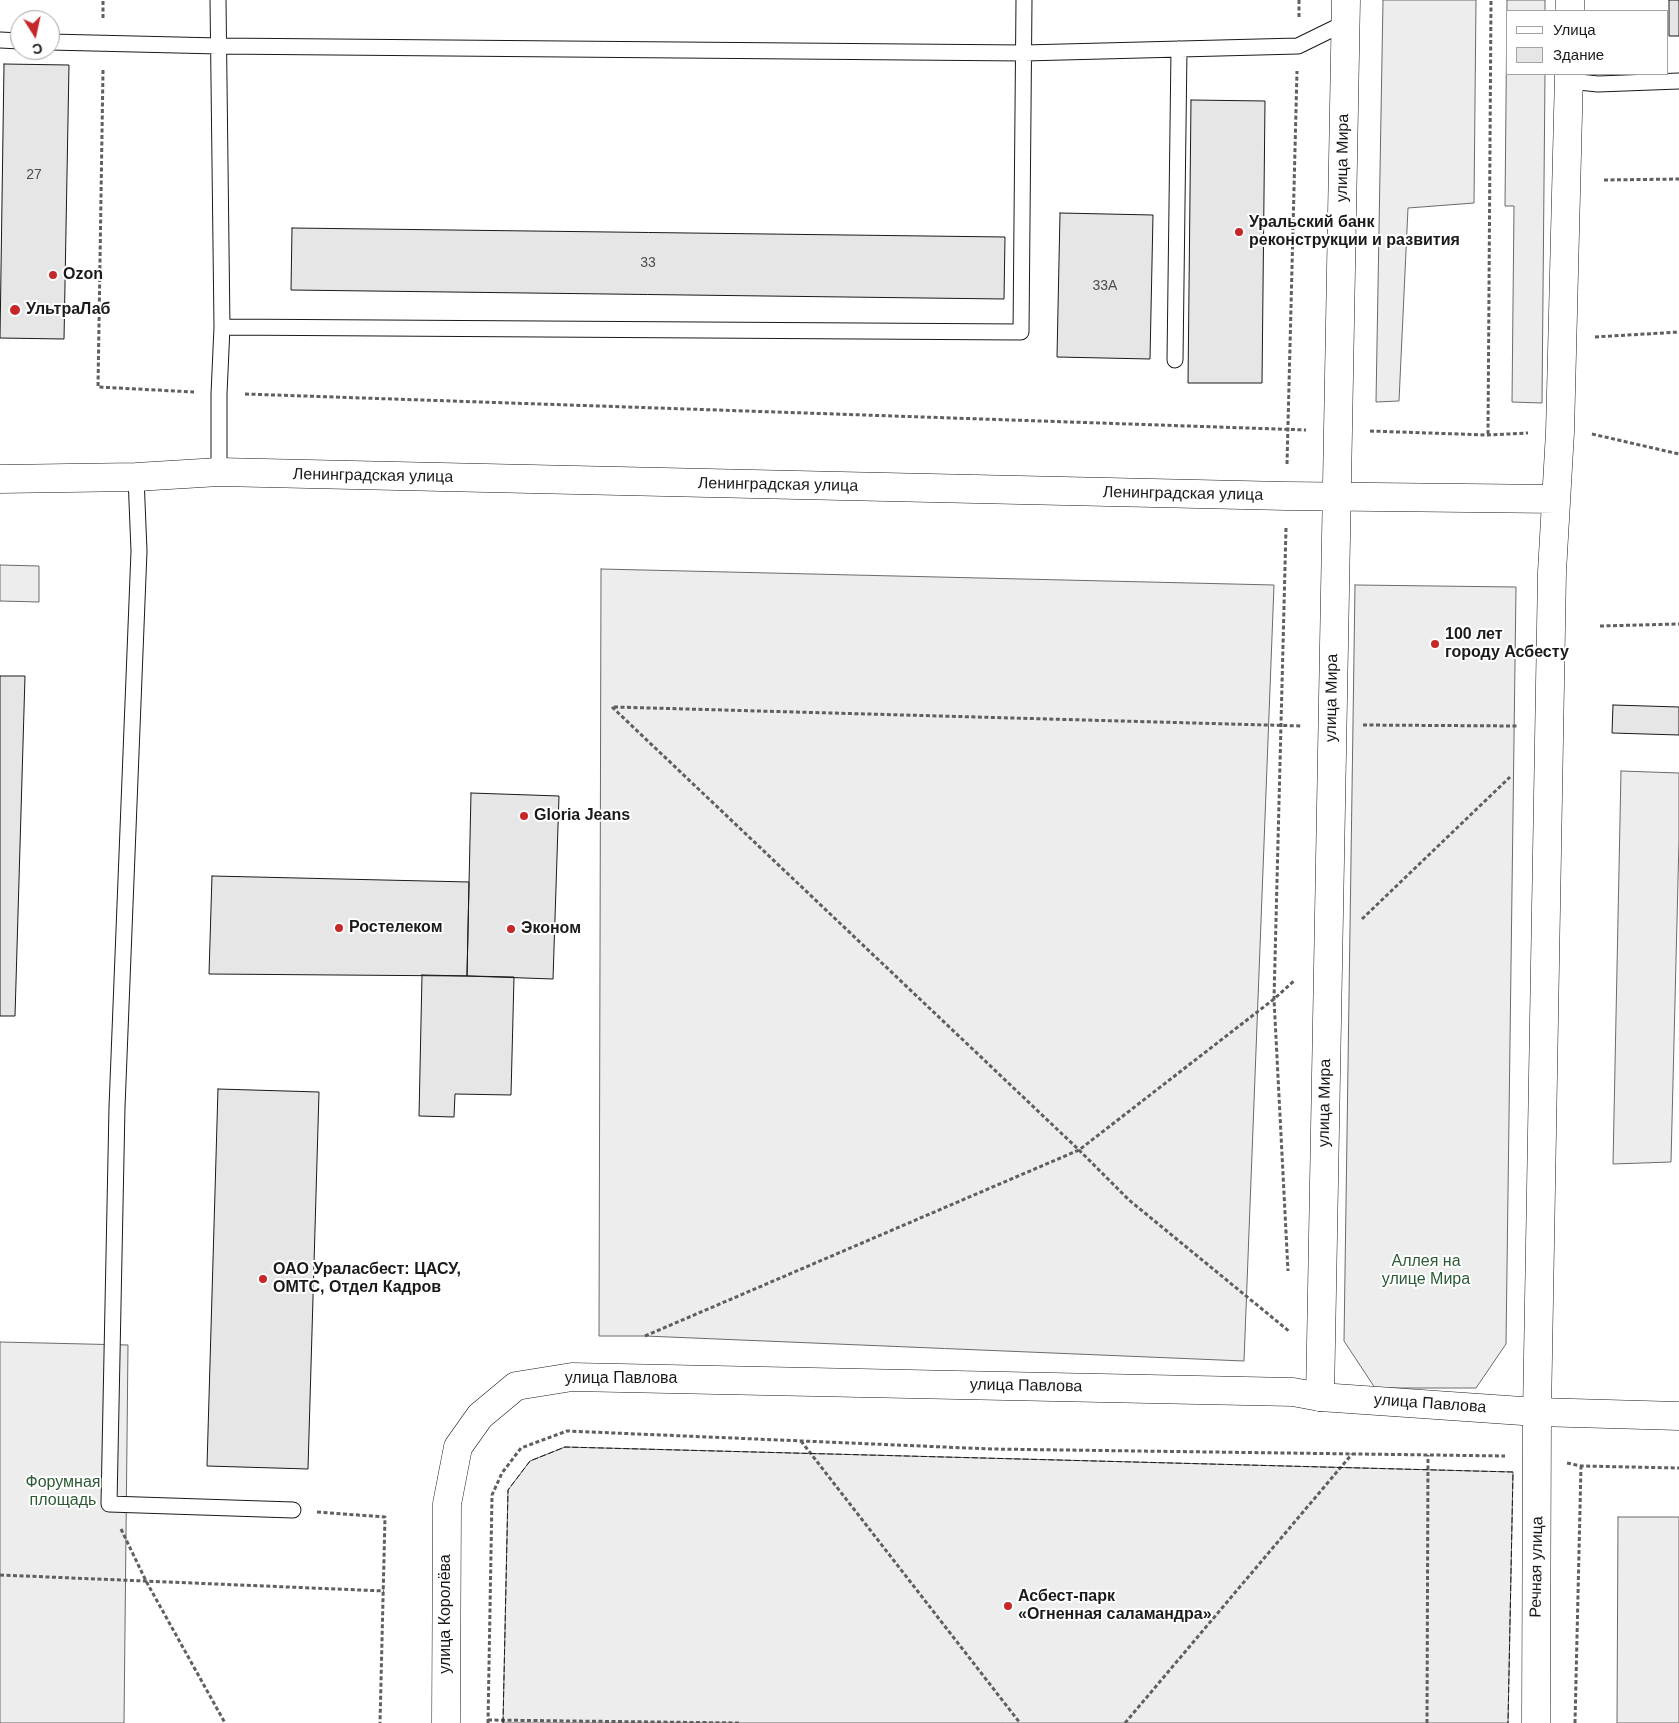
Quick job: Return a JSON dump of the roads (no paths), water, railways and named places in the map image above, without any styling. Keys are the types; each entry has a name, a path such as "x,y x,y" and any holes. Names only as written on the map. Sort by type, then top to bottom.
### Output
{"street":[{"name":"улица Мира","path":"1320,1397 1345,12"},
{"path":"1537,1412 1552,582 1560,432 1569,77"},
{"name":"Ленинградская улица","path":"0,479 136,477 219,472 1286,496 1556,499"},
{"name":"улица Павлова","path":"447,1504 458,1447 480,1416 516,1386 572,1377 1293,1392 1320,1397 1537,1412 1679,1416"},
{"name":"Речная улица","path":"1536,1723 1537,1412"},
{"name":"улица Королёва","path":"446,1723 447,1504"}],"lane":[{"path":"218,0 222,326 219,394 219,472"},
{"path":"222,326 1021,332 1024,0"},
{"path":"60,42 219,46 1024,53 1298,46 1345,12"},
{"path":"1175,360 1179,49"},
{"path":"1569,77 1598,84 1679,82"},
{"path":"136,477 139,551 117,1107 109,1504 293,1510"}],"place":[{"name":"Уральский банк реконструкции и развития","path":"1239,232"},
{"name":"Ozon","path":"53,275"},
{"name":"УльтраЛаб","path":"15,310"},
{"name":"100 лет городу Асбесту","path":"1435,644"},
{"name":"Gloria Jeans","path":"524,816"},
{"name":"Ростелеком","path":"339,928"},
{"name":"Эконом","path":"511,929"},
{"name":"ОАО Ураласбест: ЦАСУ, ОМТС, Отдел Кадров","path":"263,1279"},
{"name":"Асбест-парк «Огненная саламандра»","path":"1008,1606"}],"park label":[{"name":"Аллея на улице Мира","path":"1426,1271"},
{"name":"Форумная площадь","path":"63,1492"}]}
